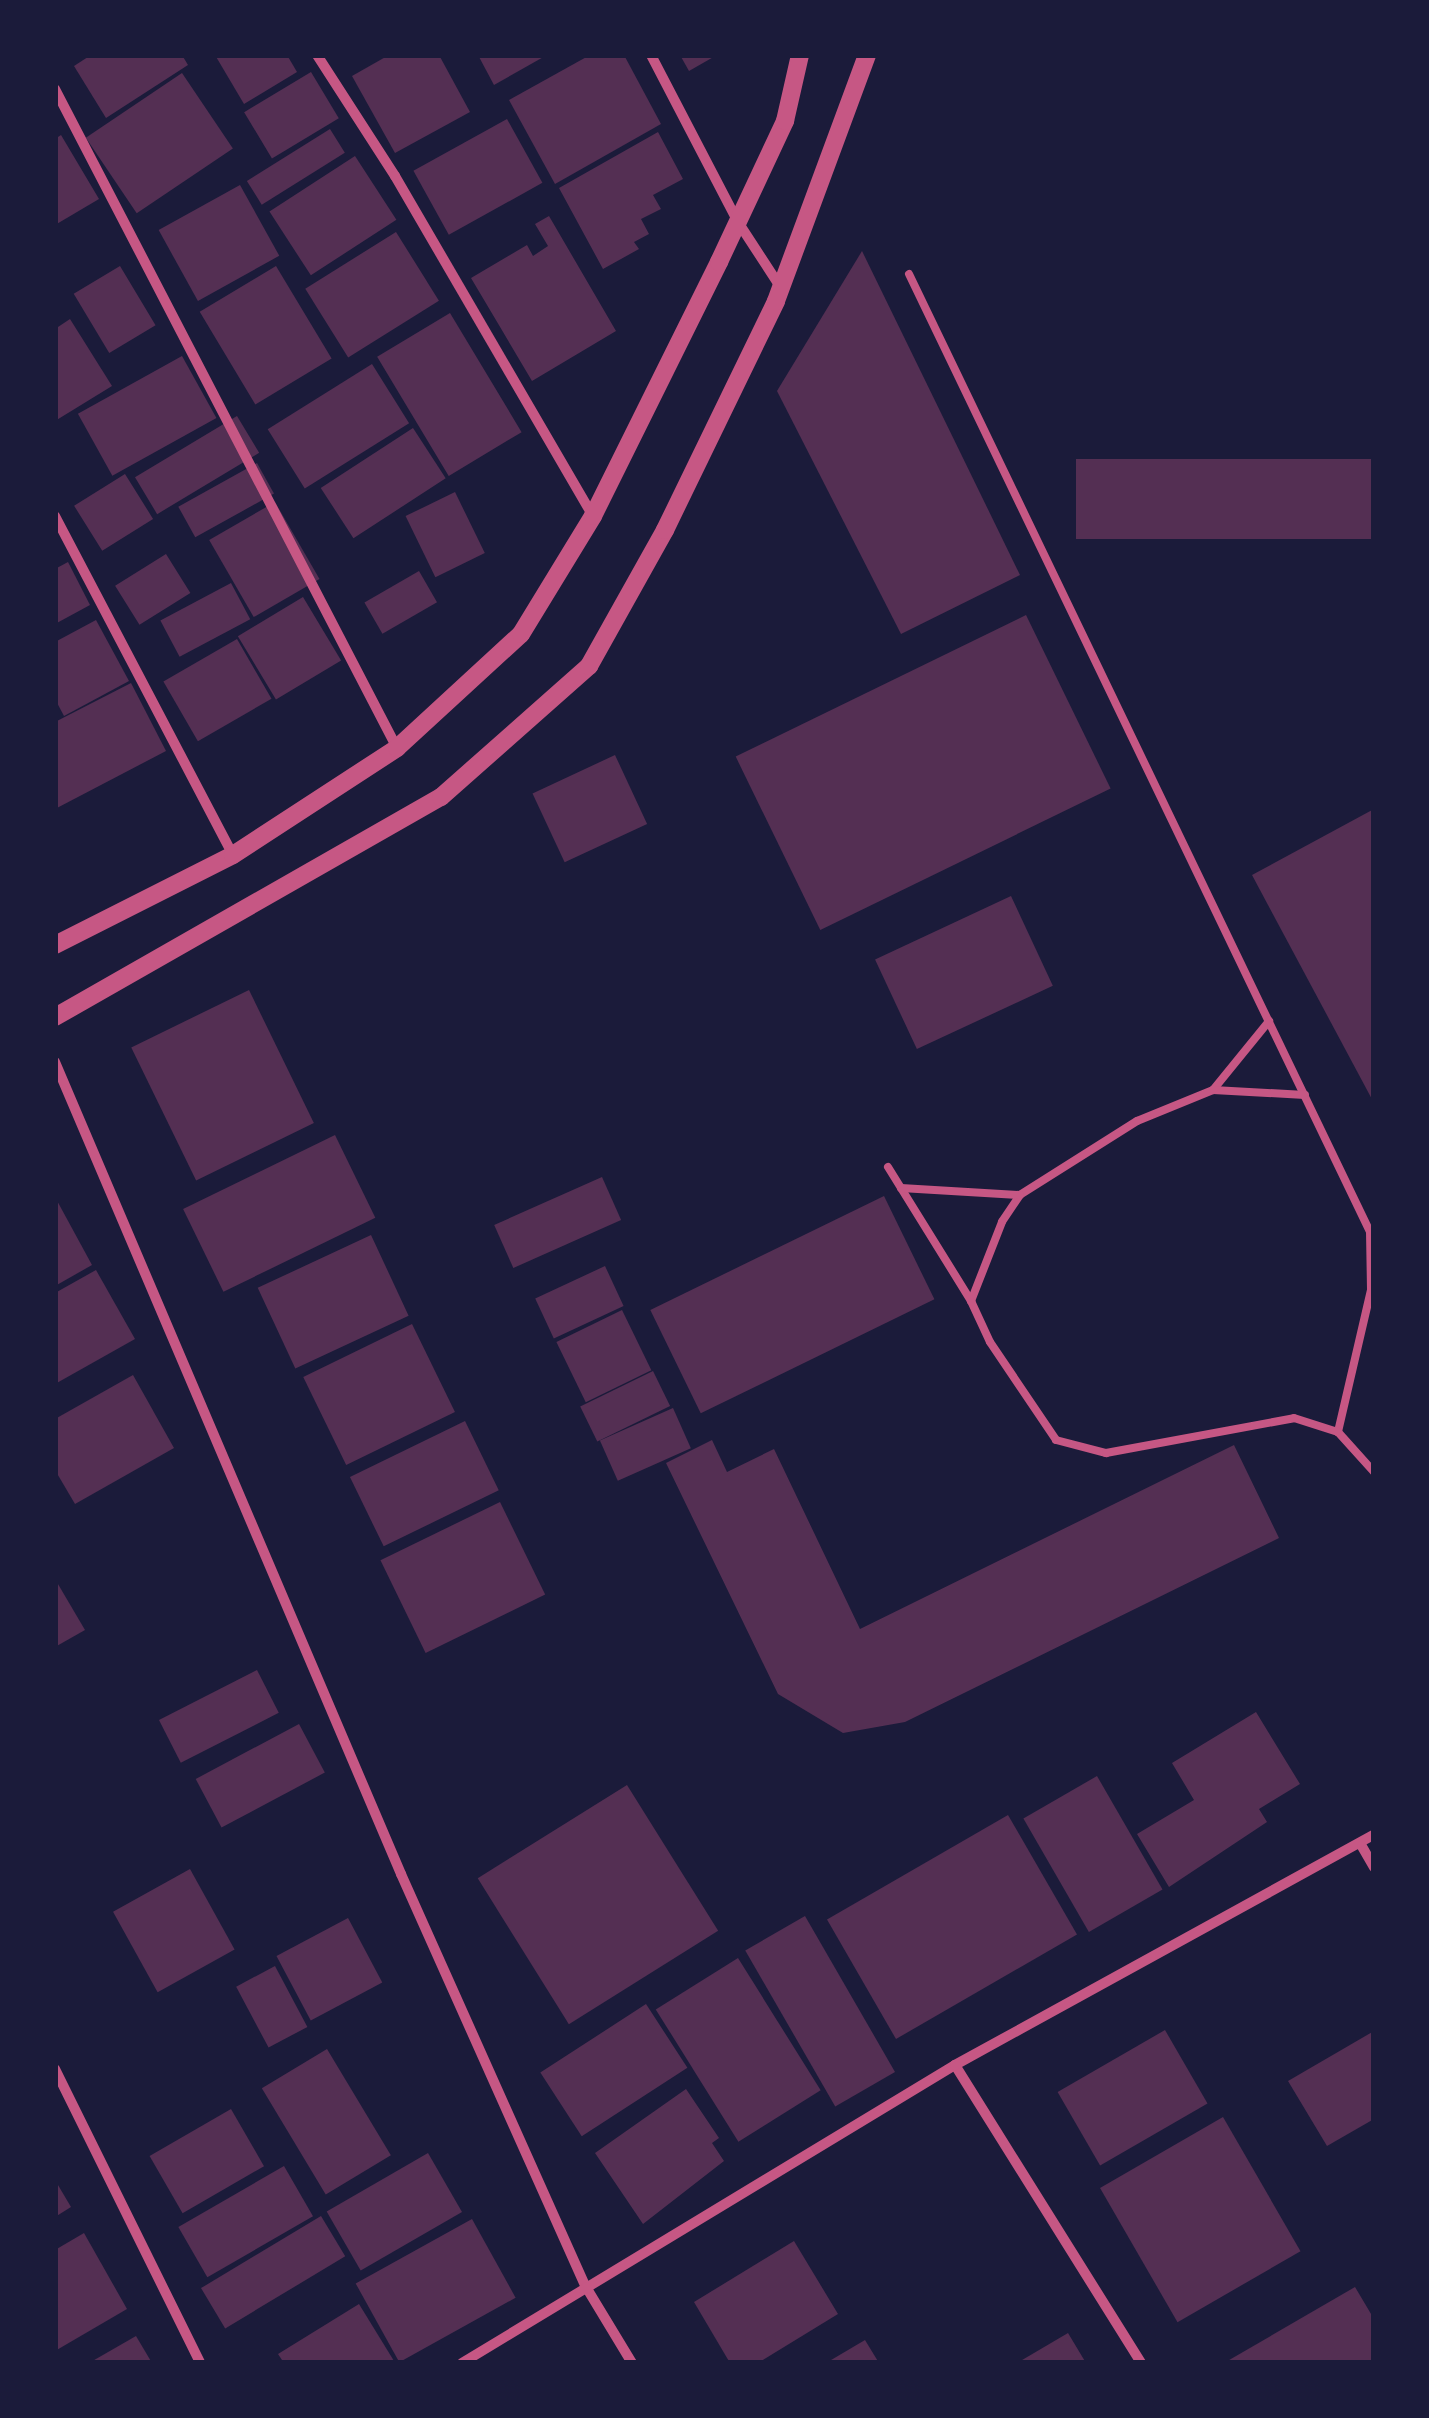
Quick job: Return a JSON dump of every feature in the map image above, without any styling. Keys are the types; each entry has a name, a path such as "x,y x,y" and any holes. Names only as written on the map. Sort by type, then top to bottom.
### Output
{"street":[{"path":"317,55 395,176 593,516"},
{"path":"651,55 738,222 782,288"},
{"path":"55,945 233,855 397,748 521,634 593,516 738,222 785,121 800,55"},
{"path":"55,1016 441,796 590,666 666,530 782,288 868,55"},
{"path":"55,89 397,748"},
{"path":"55,516 233,855"},
{"path":"55,1062 401,1874 586,2288 632,2363"},
{"path":"462,2363 955,2065 1374,1836"},
{"path":"1360,1843 1374,1867"},
{"path":"955,2065 1141,2363"},
{"path":"55,2070 200,2363"}],"lane":[{"path":"909,274 1370,1232 1371,1290 1338,1432"},
{"path":"1212,1090 1269,1021"},
{"path":"971,1301 1002,1222 1020,1195 1138,1122 1212,1090 1304,1094"},
{"path":"888,1168 971,1301 990,1342 1056,1440 1106,1454 1294,1418 1338,1432 1374,1472"},
{"path":"901,1188 1020,1195"}],"building":[{"path":"91,55 182,55 188,65 106,118 74,66"},
{"path":"215,55 287,55 297,72 244,104"},
{"path":"389,55 439,55 470,112 395,153 352,76"},
{"path":"478,55 547,55 494,85"},
{"path":"590,55 624,55 661,124 555,184 509,100"},
{"path":"680,55 717,55 689,71"},
{"path":"311,72 339,118 272,158 244,112"},
{"path":"182,73 233,148 137,213 86,138"},
{"path":"507,119 542,183 449,235 413,171"},
{"path":"330,129 345,153 262,205 247,181"},
{"path":"658,132 683,179 653,195 661,209 641,219 649,234 634,242 639,249 603,269 559,188"},
{"path":"61,135 99,199 55,225 55,139"},
{"path":"355,156 396,220 311,275 269,212"},
{"path":"240,185 279,256 198,301 159,230"},
{"path":"549,216 616,331 532,381 471,278 527,245 533,256 548,246 535,224"},
{"path":"396,232 439,301 348,357 305,289"},
{"path":"862,251 1020,575 901,634 777,391"},
{"path":"120,266 156,325 109,353 74,294"},
{"path":"276,266 332,359 255,404 200,312"},
{"path":"450,313 522,432 449,476 377,357"},
{"path":"70,319 112,386 55,421 55,329"},
{"path":"182,356 216,418 112,476 78,414"},
{"path":"372,364 409,423 305,489 268,429"},
{"path":"237,416 259,453 157,514 135,477"},
{"path":"413,428 446,478 353,538 321,488"},
{"path":"1076,459 1374,459 1374,539 1076,539"},
{"path":"257,463 274,494 195,537 178,507"},
{"path":"125,474 153,519 102,551 74,506"},
{"path":"455,492 485,553 435,577 406,516"},
{"path":"275,502 320,579 254,617 209,540"},
{"path":"166,554 190,593 139,625 115,586"},
{"path":"68,562 90,605 55,624 55,569"},
{"path":"419,571 437,602 382,634 364,602"},
{"path":"231,583 250,619 180,657 160,621"},
{"path":"303,597 341,660 276,700 238,636"},
{"path":"1026,615 1111,788 820,930 736,757"},
{"path":"96,620 129,681 64,716 55,699 55,642"},
{"path":"237,639 272,699 198,741 163,682"},
{"path":"131,683 166,751 55,809 55,722"},
{"path":"615,755 647,824 565,862 533,793"},
{"path":"1374,809 1374,1103 1252,875"},
{"path":"1011,896 1053,986 917,1049 875,959"},
{"path":"249,990 314,1123 196,1180 131,1047"},
{"path":"335,1135 375,1218 223,1292 183,1209"},
{"path":"602,1177 621,1220 513,1268 494,1225"},
{"path":"884,1196 934,1299 701,1413 650,1310"},
{"path":"55,1197 92,1265 55,1286"},
{"path":"371,1235 409,1316 295,1368 258,1288"},
{"path":"605,1266 624,1306 554,1338 535,1299"},
{"path":"96,1270 135,1339 55,1384 55,1293"},
{"path":"622,1310 651,1370 586,1402 556,1342"},
{"path":"412,1324 455,1412 346,1465 303,1377"},
{"path":"653,1371 670,1406 597,1442 580,1407"},
{"path":"133,1375 174,1448 75,1504 55,1470 55,1419"},
{"path":"673,1408 691,1448 618,1481 600,1441"},
{"path":"465,1421 499,1490 384,1546 350,1477"},
{"path":"712,1440 727,1472 774,1449 860,1629 1234,1445 1279,1538 905,1722 843,1733 778,1694 666,1463"},
{"path":"500,1502 545,1595 426,1653 380,1560"},
{"path":"55,1579 85,1630 55,1647"},
{"path":"257,1670 279,1713 181,1763 159,1720"},
{"path":"1256,1712 1300,1784 1259,1809 1267,1822 1169,1887 1137,1834 1194,1800 1172,1763"},
{"path":"299,1724 325,1773 222,1827 196,1779"},
{"path":"1097,1776 1162,1889 1089,1932 1023,1818"},
{"path":"627,1785 718,1931 569,2024 478,1878"},
{"path":"1008,1815 1077,1935 896,2039 827,1920"},
{"path":"190,1869 235,1949 158,1992 113,1912"},
{"path":"805,1916 895,2072 835,2106 745,1951"},
{"path":"348,1918 382,1982 311,2020 276,1956"},
{"path":"738,1958 821,2090 738,2142 656,2009"},
{"path":"275,1966 307,2027 269,2048 236,1987"},
{"path":"646,2004 687,2068 582,2136 540,2073"},
{"path":"1165,2030 1208,2104 1100,2166 1058,2092"},
{"path":"1374,2031 1374,2119 1327,2146 1288,2081"},
{"path":"327,2049 391,2155 326,2194 262,2088"},
{"path":"686,2089 719,2138 712,2143 724,2161 643,2224 595,2153"},
{"path":"231,2109 264,2166 183,2213 150,2156"},
{"path":"1223,2117 1300,2251 1178,2322 1100,2188"},
{"path":"428,2153 462,2212 361,2270 327,2212"},
{"path":"284,2166 313,2216 207,2277 178,2227"},
{"path":"55,2180 71,2207 55,2217"},
{"path":"321,2216 345,2256 225,2328 201,2288"},
{"path":"472,2219 516,2298 399,2362 356,2283"},
{"path":"84,2233 127,2309 55,2351 55,2250"},
{"path":"794,2241 838,2314 758,2363 730,2363 694,2302"},
{"path":"1355,2287 1374,2319 1374,2363 1224,2363"},
{"path":"359,2304 394,2361 284,2363 278,2354"},
{"path":"1068,2333 1086,2363 1017,2363"},
{"path":"136,2336 152,2363 89,2363"},
{"path":"865,2340 879,2363 826,2363"}]}
